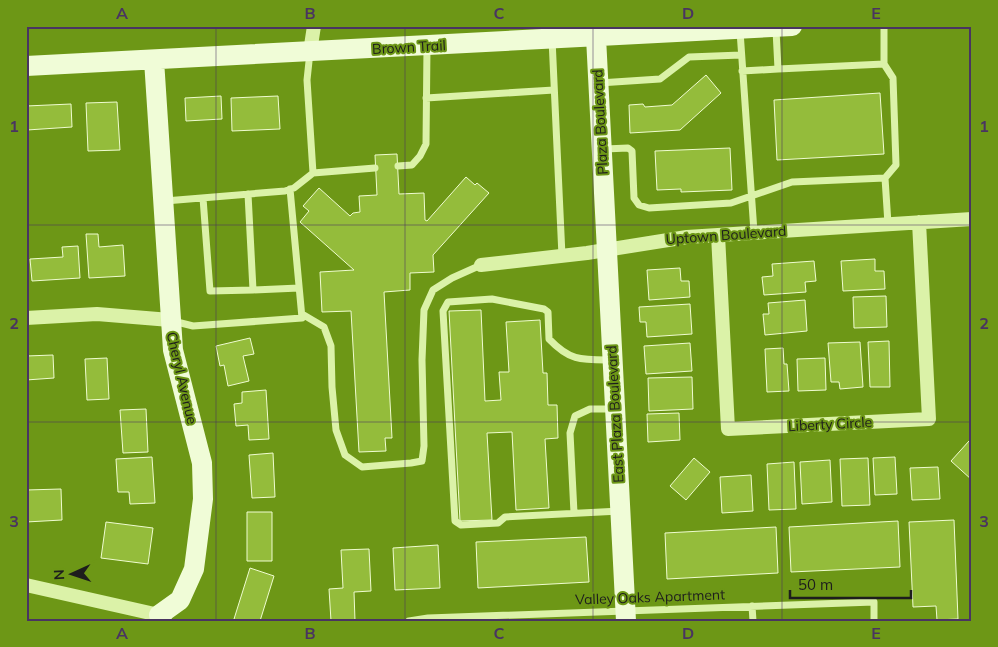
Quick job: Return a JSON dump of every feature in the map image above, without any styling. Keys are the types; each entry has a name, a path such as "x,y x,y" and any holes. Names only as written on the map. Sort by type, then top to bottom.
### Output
{"street":[{"path":"310,52 314,26"},
{"name":"Brown Trail","path":"26,66 784,27"},
{"name":"Plaza Boulevard","path":"596,37 604,206"},
{"name":"Cheryl Avenue","path":"154,60 173,350 202,464 202,499 194,569 180,600 161,618"},
{"name":"East Plaza Boulevard","path":"604,206 625,615"},
{"name":"Uptown Boulevard","path":"481,265 562,256 688,237 972,219"},
{"name":"Liberty Circle","path":"718,235 728,429 929,419 919,222"},
{"path":"26,318 97,314 170,320"},
{"path":"26,585 161,618"}],"lane":[{"path":"884,26 884,64 893,78 896,165 885,178 888,224"},
{"path":"778,69 784,27"},
{"path":"739,29 754,232"},
{"path":"552,39 562,256"},
{"path":"398,166 412,165 420,156 426,144 427,46"},
{"path":"310,52 307,80 313,173"},
{"path":"599,83 660,79 689,57 741,55"},
{"path":"742,71 884,64"},
{"path":"426,98 554,90"},
{"path":"602,149 628,148 632,151 634,198 639,205 649,208 731,203 751,198 792,182 885,178"},
{"path":"162,202 290,189 313,173 375,168"},
{"path":"170,320 193,326 302,318 290,189"},
{"path":"248,194 253,290"},
{"path":"204,198 210,292 299,288"},
{"path":"302,314 324,327 331,346 336,430 345,455 362,467 411,464 422,461 424,446 422,360 424,310 433,290 452,278 481,265"},
{"path":"612,360 582,360 559,349 549,338 548,312 544,309 492,299 448,302 443,311 455,521 461,525 498,523 505,517 620,511"},
{"path":"574,513 570,433 575,416 590,409 615,409"},
{"name":"Valley Oaks Apartment","path":"409,621 438,618 625,615 752,606 874,602 874,621"},
{"path":"752,606 753,621"}],"building":[{"path":"706,75 721,93 680,130 630,133 629,105 643,104 645,107 672,105"},
{"path":"880,93 884,154 777,160 774,100"},
{"path":"221,96 222,119 186,121 185,98"},
{"path":"278,96 280,129 232,131 231,98"},
{"path":"117,102 120,150 88,151 86,103"},
{"path":"71,104 72,127 27,130 26,106"},
{"path":"730,148 732,190 681,192 681,189 657,190 655,151"},
{"path":"397,154 399,194 424,193 425,220 427,221 466,177 489,193 433,255 434,272 410,273 410,290 384,292 392,438 385,438 386,451 359,452 351,311 322,312 320,272 354,270 300,222 309,211 303,206 319,188 350,216 353,213 360,212 359,196 377,195 375,155"},
{"path":"86,234 98,234 99,247 123,245 125,276 89,278"},
{"path":"78,246 80,278 32,281 30,259 63,257 62,247"},
{"path":"875,259 875,271 884,271 885,289 843,291 841,261"},
{"path":"814,261 816,281 805,282 806,292 764,295 762,277 773,276 772,264"},
{"path":"680,268 681,281 689,281 690,297 649,300 647,270"},
{"path":"886,296 887,327 854,328 853,297"},
{"path":"805,300 807,331 765,335 763,314 769,314 768,303"},
{"path":"690,304 692,334 647,337 646,322 640,322 639,307"},
{"path":"481,310 485,401 501,400 499,372 509,372 506,322 540,320 543,373 547,373 548,405 557,405 558,438 545,439 549,508 516,510 512,432 487,433 492,520 460,521 449,311"},
{"path":"250,338 254,354 243,356 249,381 228,386 224,365 220,366 216,346"},
{"path":"889,341 890,387 870,387 868,342"},
{"path":"860,342 863,387 840,389 839,382 831,382 828,343"},
{"path":"690,343 692,371 646,374 644,346"},
{"path":"783,348 784,364 787,364 789,391 767,392 765,349"},
{"path":"53,355 54,378 26,380 26,356"},
{"path":"107,358 109,399 87,400 85,359"},
{"path":"825,358 826,390 798,391 797,359"},
{"path":"692,377 693,409 649,411 648,378"},
{"path":"266,390 269,439 249,440 248,425 236,426 234,404 242,403 242,392"},
{"path":"146,409 148,452 123,453 120,410"},
{"path":"679,413 680,440 648,442 647,414"},
{"path":"969,441 972,443 972,480 951,461"},
{"path":"273,453 275,497 252,498 249,455"},
{"path":"152,457 155,503 130,504 129,492 118,492 116,459"},
{"path":"895,457 897,494 875,495 873,458"},
{"path":"694,458 710,472 686,500 670,486"},
{"path":"868,458 870,505 842,506 840,459"},
{"path":"830,460 832,502 802,504 800,462"},
{"path":"794,462 796,509 769,510 767,464"},
{"path":"938,467 940,499 912,500 910,468"},
{"path":"751,475 753,511 722,513 720,477"},
{"path":"61,489 62,520 26,522 26,490"},
{"path":"247,512 272,512 272,561 247,561"},
{"path":"954,520 958,619 937,620 936,606 913,607 909,522"},
{"path":"898,521 900,567 791,572 789,527"},
{"path":"106,522 153,528 148,564 101,558"},
{"path":"776,527 778,573 667,579 665,533"},
{"path":"586,537 589,582 478,588 476,542"},
{"path":"438,545 440,588 395,590 393,548"},
{"path":"369,549 371,591 354,592 355,621 331,621 329,589 343,588 341,550"},
{"path":"250,568 274,576 260,621 240,621 234,619"}]}
